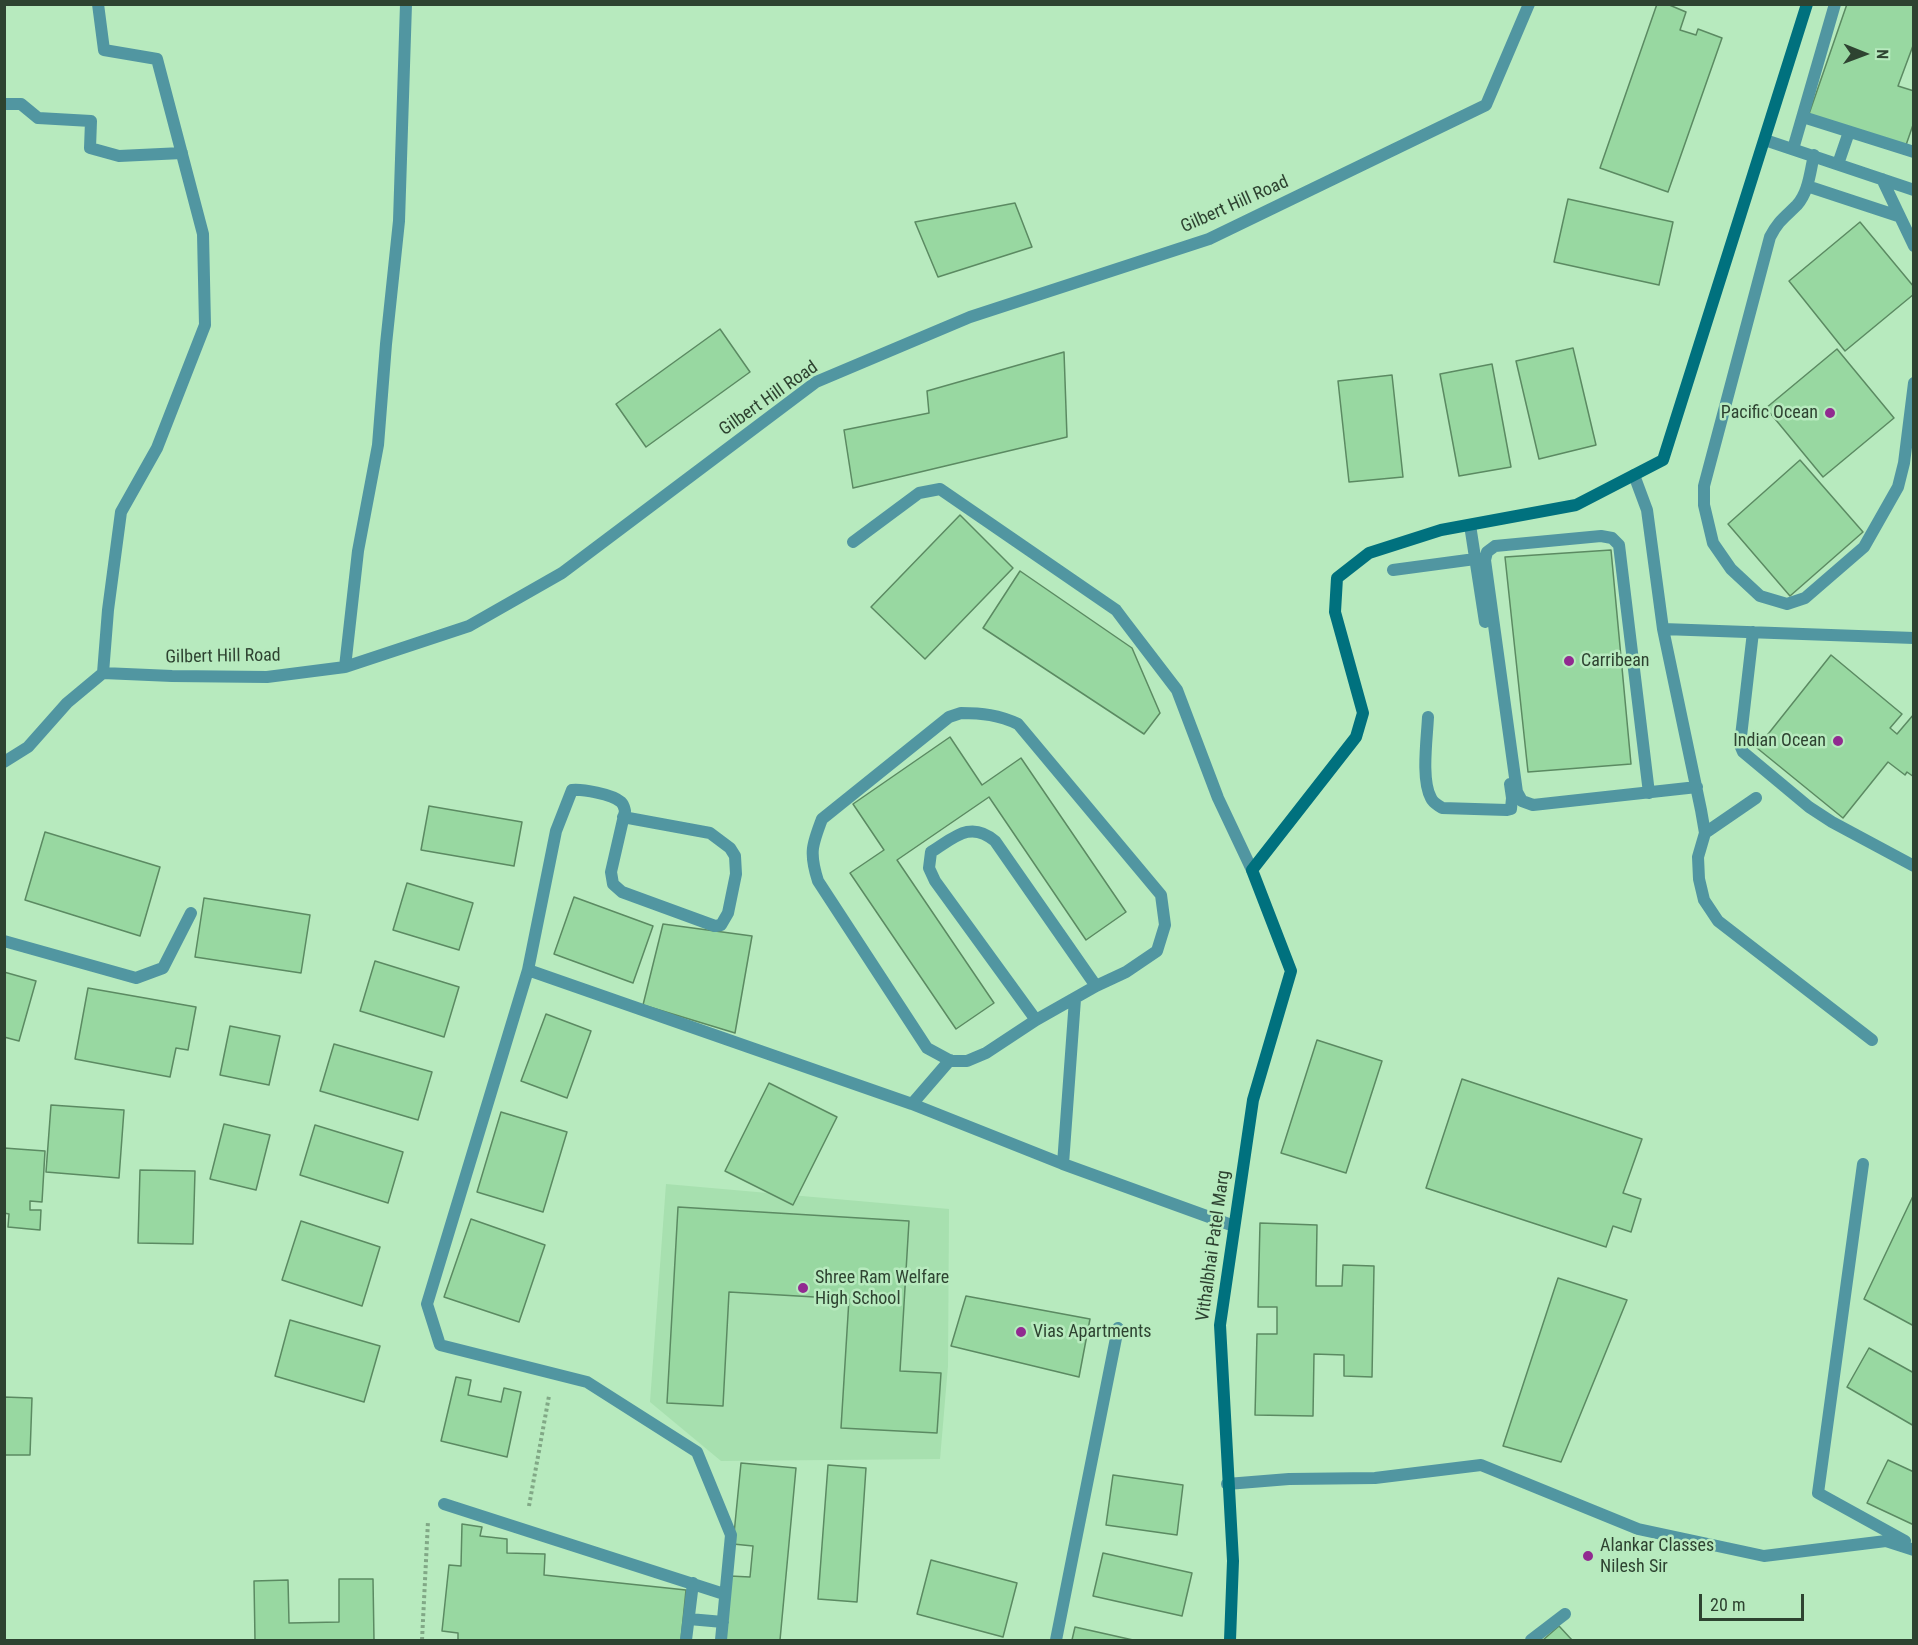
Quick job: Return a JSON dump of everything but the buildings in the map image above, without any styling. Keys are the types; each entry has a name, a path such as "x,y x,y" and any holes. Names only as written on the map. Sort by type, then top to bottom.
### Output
{"street":[{"path":"4,762 28,747 67,703 103,673 108,610 121,512 157,448 205,325 203,234 157,59 104,50 98,4"},
{"path":"345,667 358,551 378,445 399,221 406,4"},
{"name":"Gilbert Hill Road","path":"103,673 267,677 345,667 470,626 562,573 816,382 970,317 1209,239 1486,105 1529,4"},
{"path":"853,542 919,493 940,489 1116,610 1177,690 1218,798 1252,870 1356,737 1363,713 1335,612 1337,578 1370,553 1441,530 1576,505 1663,460 1807,4"},
{"path":"1793,149 1835,4"},
{"path":"4,104 21,104 38,118 92,121 90,148 119,156 182,153"},
{"path":"1803,117 1914,152"},
{"path":"1838,164 1849,132"},
{"path":"1765,140 1914,189"},
{"path":"1814,156 1807,186 1798,203 1777,223 1770,237 1704,486 1704,505 1713,543 1731,569 1760,596 1787,604 1805,598 1864,547 1898,487 1904,463 1914,383"},
{"path":"1882,179 1914,246"},
{"path":"1807,186 1898,216"},
{"path":"1634,475 1647,510 1663,629 1705,833 1698,857 1699,879 1704,900 1718,921 1872,1040"},
{"path":"1428,717 1426,776 1431,798 1435,804 1442,808 1502,811 1510,809 1512,798 1470,525"},
{"path":"1649,792 1619,545 1612,538 1600,537 1495,546 1487,552 1485,560 1517,792 1522,801 1533,805 1697,787"},
{"path":"1393,570 1476,559"},
{"path":"1663,629 1914,638"},
{"path":"1753,632 1740,745 1743,752 1809,807 1832,822 1914,866"},
{"path":"961,713 985,713 1001,716 1018,724 1161,895 1165,925 1157,951 1126,972 1096,986 1036,1020 986,1053 967,1061 950,1060 927,1048 818,880 812,862 814,842 822,819 949,717 961,713"},
{"path":"623,817 710,833 730,848 735,856 736,874 728,913 721,925 715,926 622,892 615,887 611,873 624,811 620,801 585,790 572,790 556,831 528,970 427,1304 440,1345 587,1382 697,1452 731,1535 721,1641"},
{"path":"1705,833 1756,798"},
{"path":"1036,1020 935,881 929,868 931,852 964,832 977,830 994,841 1096,986"},
{"name":"Vithalbhai Patel Marg","path":"1230,1641 1233,1561 1220,1325 1253,1100 1291,971 1252,870"},
{"path":"4,941 136,978 162,968 191,913"},
{"path":"528,970 912,1104 1063,1164 1234,1226"},
{"path":"1063,1164 1075,999"},
{"path":"912,1104 950,1060"},
{"path":"1863,1164 1818,1493 1914,1548"},
{"path":"1056,1641 1118,1328"},
{"path":"1227,1484 1289,1479 1375,1478 1481,1465 1638,1529 1764,1556 1886,1541 1914,1548"},
{"path":"444,1504 724,1594"},
{"path":"686,1641 693,1583"},
{"path":"1531,1641 1565,1614"},
{"path":"689,1619 723,1622"}],"path":[{"path":"525,1530 553,1374"},
{"path":"422,1641 428,1513 434,1504 444,1504"}],"shaded area":[{"name":"Shree Ram Welfare High School","path":"666,1184 949,1209 948,1366 940,1459 721,1461 650,1402"}],"place":[{"name":"Pacific Ocean","path":"1830,413"},
{"name":"Carribean","path":"1569,661"},
{"name":"Indian Ocean","path":"1838,741"},
{"name":"Shree Ram Welfare High School","path":"803,1288"},
{"name":"Vias Apartments","path":"1021,1332"},
{"name":"Alankar Classes Nilesh Sir","path":"1588,1556"}]}
